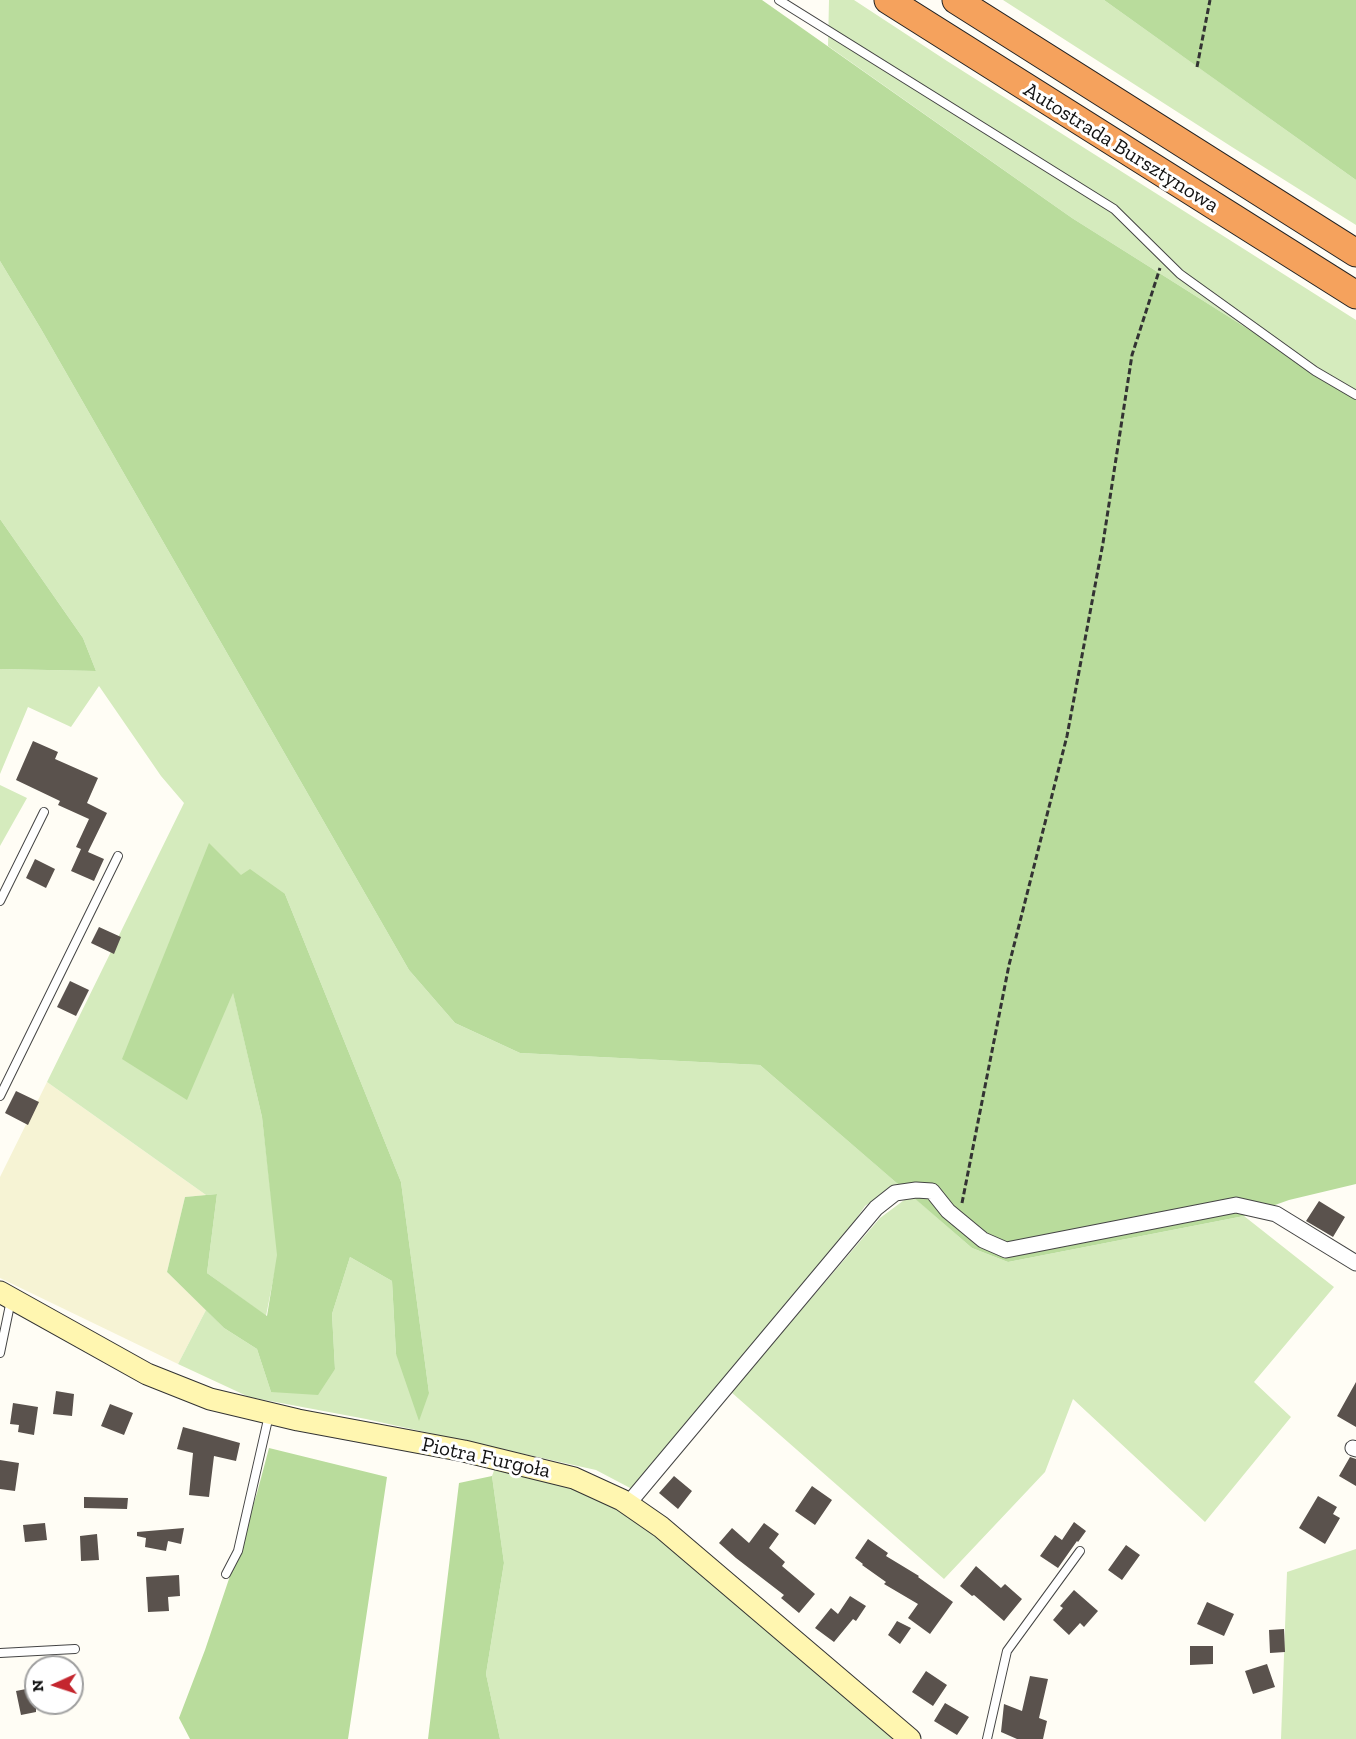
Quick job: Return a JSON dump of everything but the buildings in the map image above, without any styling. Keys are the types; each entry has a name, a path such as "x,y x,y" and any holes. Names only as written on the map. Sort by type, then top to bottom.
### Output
{"highway":[{"name":"Autostrada Bursztynowa","path":"888,0 1356,295"},
{"name":"Autostrada Bursztynowa","path":"956,0 1356,253"}],"street":[{"path":"628,1504 876,1208 895,1193 916,1190 932,1191 948,1211 983,1240 1006,1250 1236,1206 1276,1214 1356,1263"},
{"name":"Piotra Furgoła","path":"6,1295 147,1374 210,1399 464,1451 574,1478 628,1504 662,1527 909,1739"}],"lane":[{"path":"779,0 1114,209 1180,274 1315,371 1356,395"},
{"path":"0,901 44,812"},
{"path":"0,1096 118,856"},
{"path":"0,1353 6,1295"},
{"path":"226,1574 238,1551 270,1413"},
{"path":"987,1739 1007,1651 1080,1551"},
{"path":"0,1653 75,1649"}],"path":[{"path":"1197,67 1210,0"},
{"path":"958,1219 1009,965 1067,736 1103,543 1132,355 1163,258"}],"shaded area":[{"path":"47,1082 206,1195 185,1197 167,1272 206,1310 178,1364 0,1278 0,1177"}],"green space":[{"path":"0,0 762,0 1072,218 1356,397 1356,1184 1289,1200 1244,1216 1008,1262 972,1248 760,1065 520,1053 455,1023 409,970 0,261"},
{"path":"829,0 854,0 1356,320 1356,397 1072,218 828,46"},
{"path":"1003,0 1104,0 1356,180 1356,225 1232,147"},
{"path":"1104,0 1356,0 1356,180 1206,73"},
{"path":"0,261 409,970 455,1023 520,1053 760,1065 898,1184 865,1206 848,1231 632,1489 596,1470 366,1419 249,1397 178,1364 206,1310 224,1328 257,1349 271,1392 335,1369 332,1314 350,1257 392,1281 396,1354 429,1393 401,1182 285,894 233,992 262,1117 278,1255 266,1316 207,1273 217,1194 206,1195 47,1082 184,803 161,776 99,686 71,727 28,707 0,774 0,669 96,671 83,638 0,519"},
{"path":"0,519 83,638 96,671 0,669"},
{"path":"0,785 27,798 0,846"},
{"path":"209,843 241,875 250,869 285,894 401,1182 429,1393 419,1421 396,1354 392,1281 350,1257 332,1314 335,1369 318,1395 271,1392 257,1349 224,1328 167,1272 185,1197 217,1194 207,1273 267,1316 277,1255 262,1117 233,993 187,1100 122,1059"},
{"path":"911,1195 972,1248 1008,1262 1244,1216 1334,1287 1254,1382 1291,1417 1205,1522 1073,1399 1045,1472 944,1579 731,1392 880,1218"},
{"path":"269,1448 387,1477 348,1739 190,1739 179,1718 233,1567"},
{"path":"496,1465 569,1482 626,1514 769,1625 894,1739 500,1739 486,1674 504,1563 492,1476"},
{"path":"492,1476 504,1563 486,1674 500,1739 428,1739 459,1483"},
{"path":"1356,1549 1356,1739 1281,1739 1287,1572"}]}
